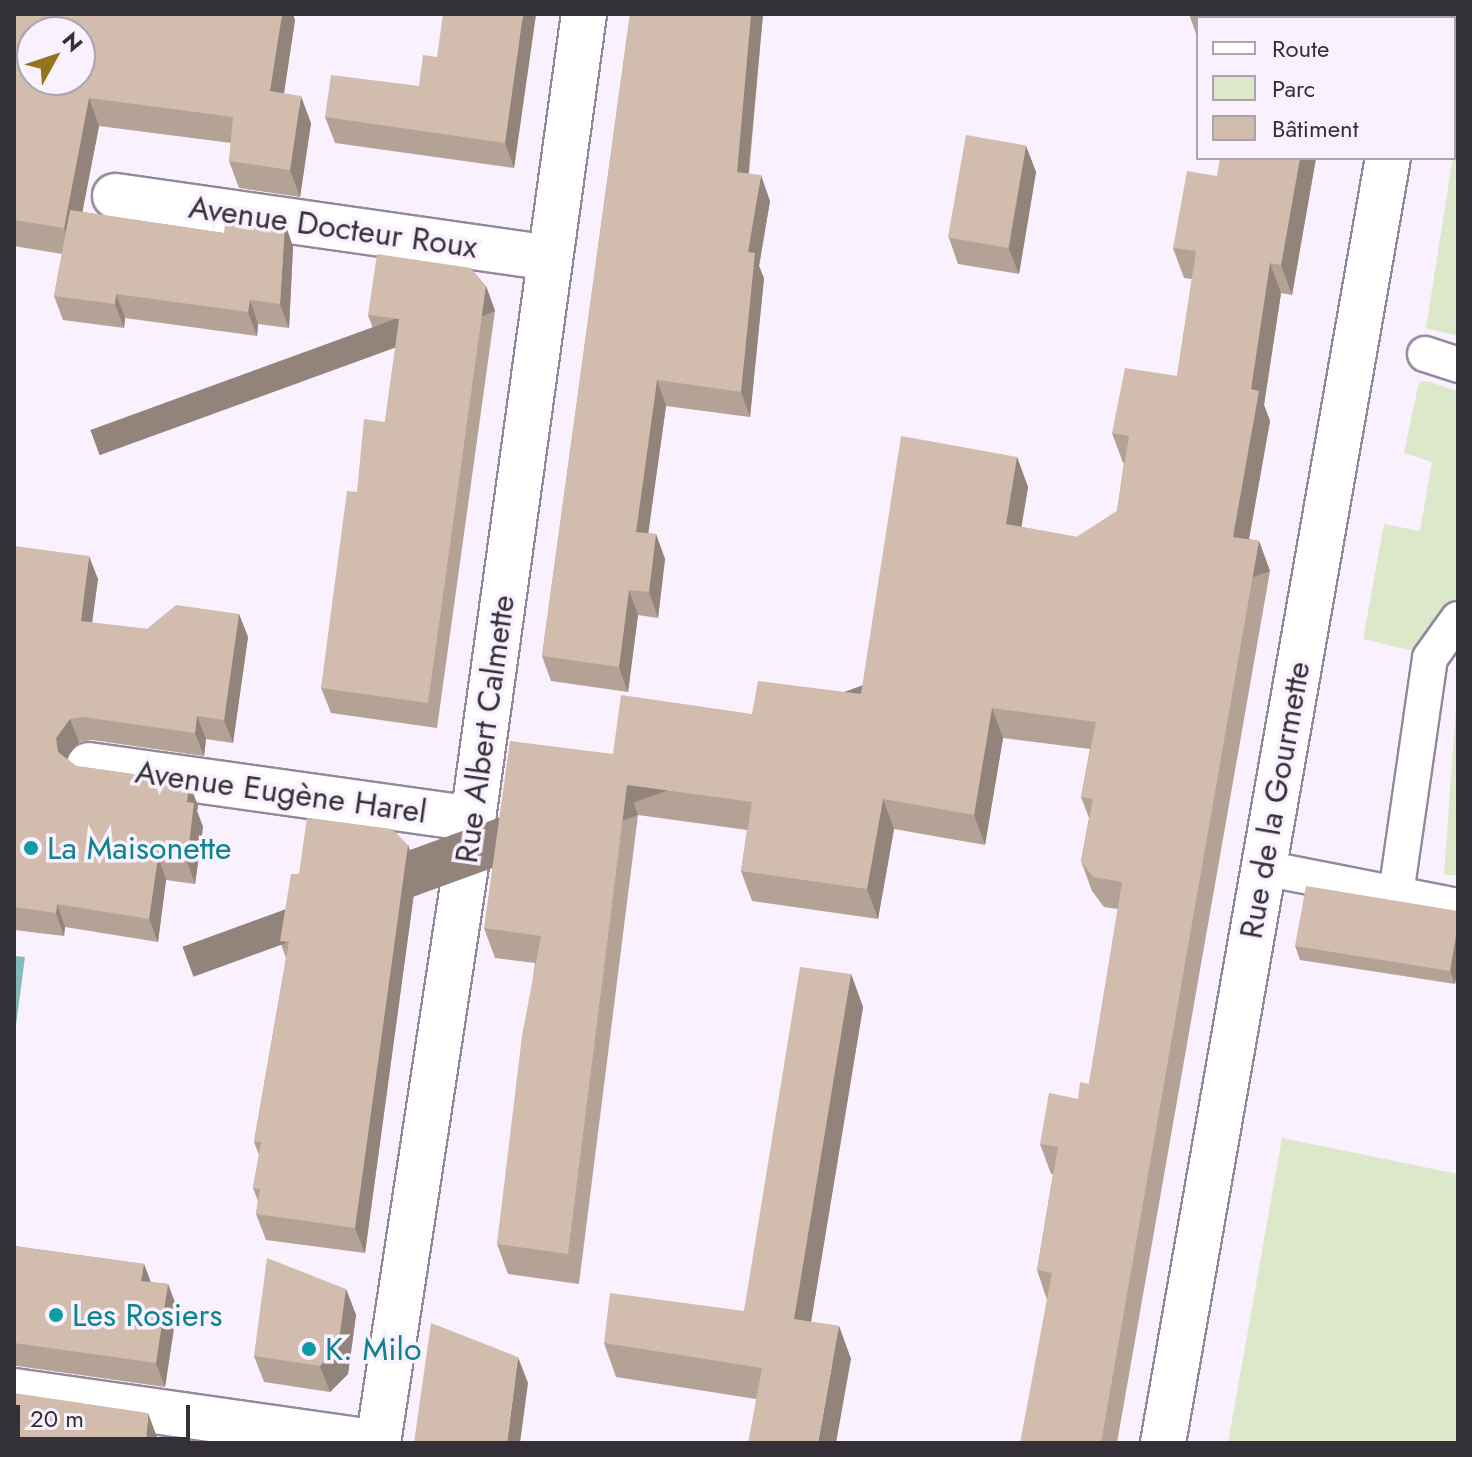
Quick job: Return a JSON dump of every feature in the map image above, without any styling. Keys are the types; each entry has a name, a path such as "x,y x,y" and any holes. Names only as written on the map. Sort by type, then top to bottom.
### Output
{"street":[{"name":"Rue Albert Calmette","path":"378,1443 473,819 584,14"},
{"name":"Rue de la Gourmette","path":"1163,1443 1388,160"},
{"name":"Avenue Docteur Roux","path":"115,196 550,258"},
{"name":"Avenue Eugène Harel","path":"89,765 473,819"},
{"path":"14,1391 378,1443"}],"lane":[{"path":"1425,354 1458,365"},
{"path":"1396,894 1430,658 1458,619"},
{"path":"1264,868 1458,906"}],"green space":[{"path":"1458,125 1458,336 1426,328 1452,160 1456,160"},
{"path":"1426,381 1458,391 1458,598 1436,619 1422,653 1363,639 1384,524 1420,531 1432,462 1404,453 1419,382"},
{"path":"1458,679 1458,876 1444,874"},
{"path":"1282,1138 1458,1174 1458,1443 1228,1443"}],"shaded area":[{"path":"14,956 25,957 14,1040"}],"building":[{"path":"14,14 282,14 270,91 301,96 290,170 229,161 233,117 89,98 64,228 14,220"},
{"path":"443,14 523,14 505,143 325,117 331,75 419,86 423,55 437,57"},
{"path":"630,14 751,14 737,172 761,175 748,252 755,253 741,392 657,380 636,532 656,534 649,592 629,590 619,667 542,656"},
{"path":"1212,14 1241,14 1240,16"},
{"path":"966,135 1026,146 1008,248 948,237"},
{"path":"1220,160 1300,160 1281,265 1270,263 1251,389 1259,391 1233,537 1259,541 1101,1443 1020,1443 1052,1273 1037,1270 1058,1147 1040,1144 1049,1093 1078,1099 1080,1082 1089,1084 1122,882 1093,877 1081,861 1093,799 1081,797 1096,722 992,708 974,815 883,799 867,889 741,871 752,802 627,785 568,1254 497,1244 522,1036 541,936 484,928 510,741 613,754 621,695 752,714 758,681 861,694 901,436 1017,457 1006,524 1077,537 1117,511 1129,436 1112,433 1125,368 1177,376 1196,251 1173,248 1187,171 1217,176"},
{"path":"70,210 224,233 226,215 285,223 280,304 250,300 248,312 116,294 115,304 54,296"},
{"path":"377,254 471,268 486,286 428,703 321,688 347,491 357,492 364,419 385,422 399,319 368,315"},
{"path":"14,546 89,556 81,621 147,629 176,605 239,614 224,720 197,716 195,733 83,717 70,719 56,738 58,752 76,766 189,782 187,802 194,803 187,861 158,857 149,919 57,904 56,913 14,907"},
{"path":"307,818 392,829 408,845 355,1228 256,1214 260,1189 253,1188 261,1142 254,1142 289,942 280,941 291,874 299,874"},
{"path":"1306,886 1458,911 1450,971 1295,946"},
{"path":"800,967 851,974 794,1319 839,1326 818,1443 748,1443 762,1368 604,1343 610,1293 744,1311"},
{"path":"14,1246 144,1264 141,1281 168,1284 156,1363 14,1343"},
{"name":"K. Milo","path":"267,1258 346,1289 338,1348 320,1366 254,1356"},
{"path":"431,1323 518,1357 507,1443 414,1443"},
{"path":"14,1393 148,1413 146,1443 14,1443"}],"place":[{"name":"La Maisonette","path":"31,848"},
{"name":"Les Rosiers","path":"56,1315"},
{"name":"K. Milo","path":"309,1349"}]}
